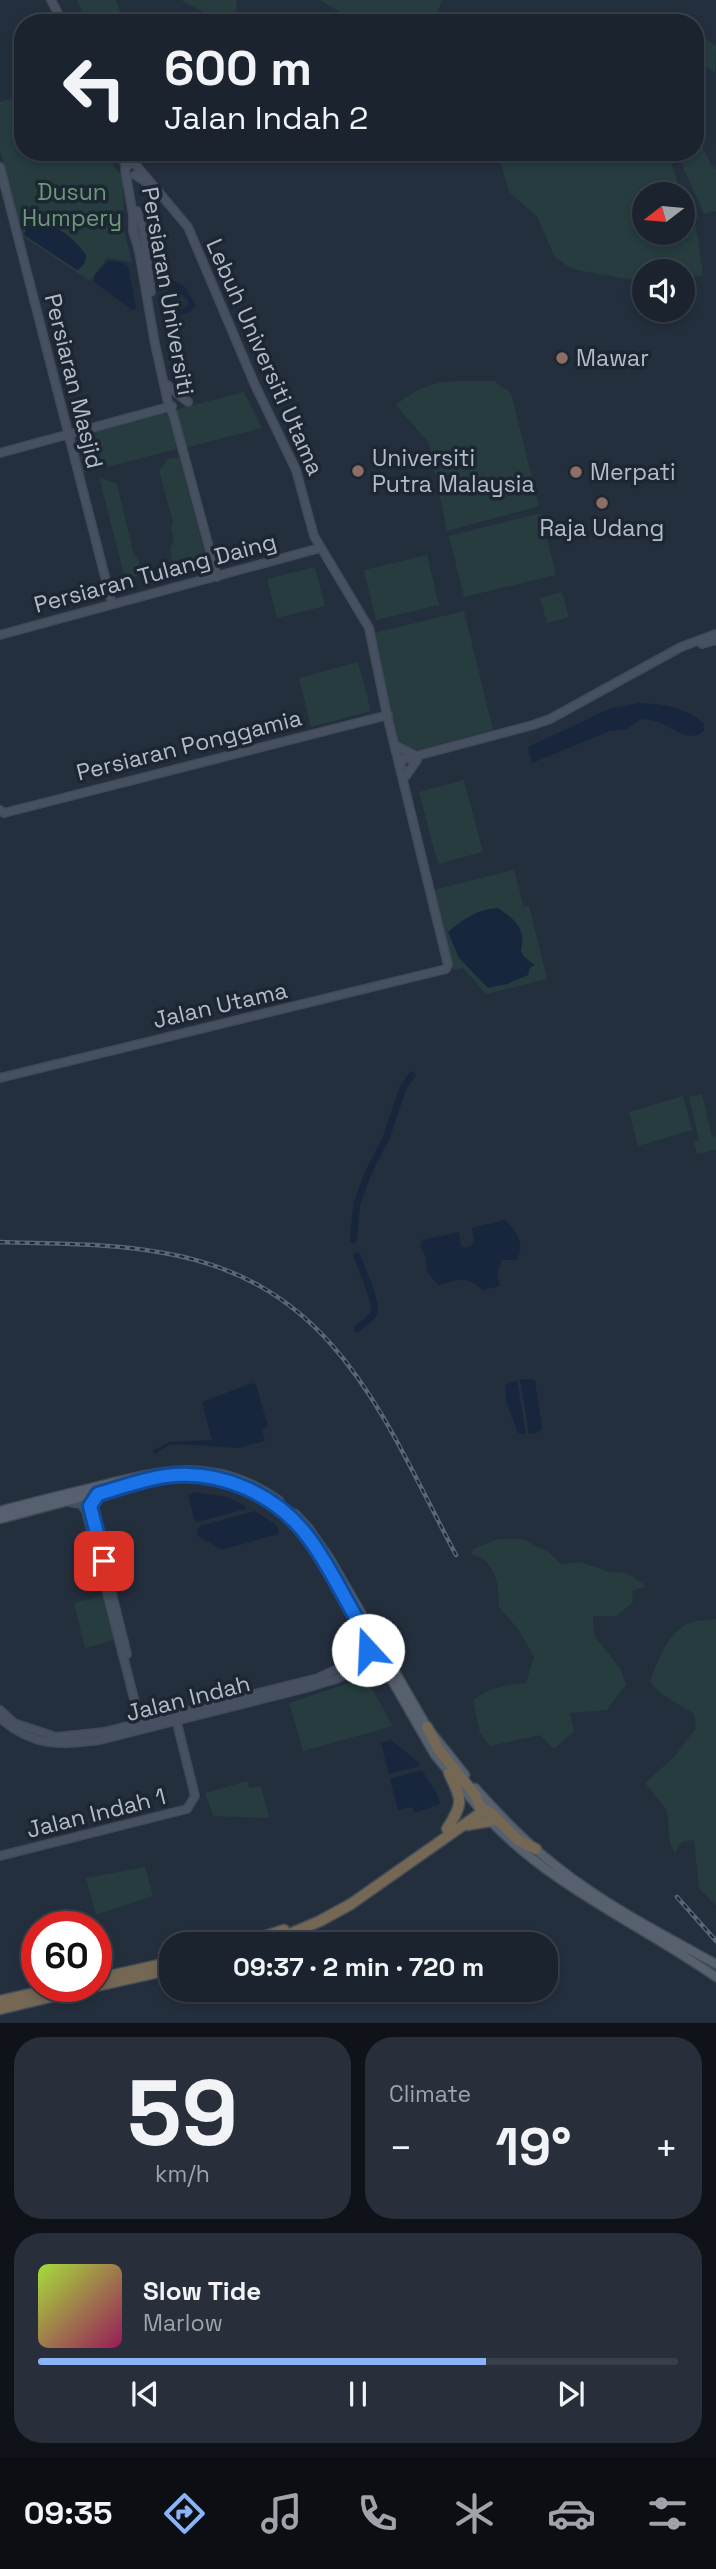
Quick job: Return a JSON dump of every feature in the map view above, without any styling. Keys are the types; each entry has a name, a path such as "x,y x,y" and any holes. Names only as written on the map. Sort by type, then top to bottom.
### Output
{"highway":[{"path":"428,1727 439,1750 476,1796 480,1809"},
{"path":"447,1829 460,1808 460,1800 449,1773"},
{"path":"294,1932 351,1904 460,1828 480,1809"},
{"path":"277,1932 298,1925 338,1904 480,1809"},
{"path":"480,1809 491,1813 518,1839 536,1849"},
{"path":"460,1828 477,1822 491,1821"},
{"path":"112,1975 159,1965"},
{"path":"112,1982 159,1972"},
{"path":"0,2001 21,1996"},
{"path":"0,2008 26,2002"}],"main road":[{"path":"0,1511 164,1471 209,1472 241,1481 268,1493 288,1507 308,1528 428,1727 474,1788 536,1849 605,1900 716,1964"},
{"path":"0,1519 151,1479 190,1476 222,1480 262,1496 283,1510 308,1537 366,1634 381,1653 388,1674 435,1755 491,1821 525,1853 561,1879 716,1977"},
{"path":"366,1634 368,1650 362,1662 377,1666 388,1674"}],"street":[{"name":"Lebuh Universiti Utama","path":"125,161 131,171 151,185 173,207 188,227 255,385 296,470 302,485 310,528 369,628 448,968"},
{"name":"Lebuh Universiti Utama","path":"129,161 131,171"},
{"name":"Persiaran Masjid","path":"0,167 113,604"},
{"name":"Persiaran Universiti","path":"131,171 137,215 143,229 166,386 217,577"},
{"path":"150,412 158,406 166,386 188,402"},
{"path":"0,453 150,412 172,409"},
{"name":"Persiaran Tulang Daing","path":"0,635 320,548"},
{"path":"401,762 550,719 678,650 716,634"},
{"path":"678,650 716,640"},
{"name":"Lebuh Universiti Utama","path":"388,713 416,833"},
{"name":"Persiaran Ponggamia","path":"0,811 4,813 388,713"},
{"path":"392,736 401,762 406,794"},
{"path":"398,747 416,758"},
{"path":"405,777 416,758"},
{"name":"Jalan Utama","path":"0,1078 448,968"},
{"path":"98,1494 91,1503 91,1511 143,1726"},
{"path":"66,1502 81,1504 86,1511 143,1726"},
{"name":"Jalan Indah","path":"0,1710 14,1723 56,1737 104,1732 176,1719 327,1682 381,1653"},
{"name":"Jalan Indah","path":"0,1718 20,1733 55,1744 100,1740 143,1726"},
{"name":"Jalan Indah 1","path":"0,1856 187,1810 195,1796 176,1719"}],"green space":[{"path":"77,0 116,0 121,14 81,14 83,13"},
{"path":"181,0 237,0 235,14 205,14"},
{"path":"320,0 442,0 437,14 343,14"},
{"path":"704,38 716,46 715,72 704,66"},
{"name":"Dusun Humpery","path":"14,98 14,161 113,161 114,167 123,176 124,231 132,262 107,258 90,281 21,235 0,150 0,102"},
{"path":"704,150 716,169 716,211 704,214 695,194 695,182 690,182 680,161 704,161"},
{"path":"500,161 671,161 677,182 632,182 632,245 695,245 695,225 703,275 695,277 695,259 632,259 632,280 572,269 554,256 537,216 509,192"},
{"path":"494,381 511,393 539,506 447,531 429,443 396,405 420,389 442,382"},
{"path":"244,392 262,428 185,448 174,410"},
{"path":"162,413 168,415 177,449 83,473 73,435"},
{"path":"179,457 208,565 190,568 172,560 170,549 174,539 171,529 173,522 159,471 168,459"},
{"path":"99,477 117,484 134,555 137,556 141,569 127,587"},
{"path":"541,513 556,575 464,597 449,536"},
{"path":"427,555 439,605 376,620 364,570"},
{"path":"315,567 325,606 277,618 267,579"},
{"path":"562,592 569,617 547,623 540,598"},
{"path":"464,611 493,730 413,751 399,746 374,633"},
{"path":"358,662 371,711 311,727 299,678"},
{"path":"464,780 483,852 438,864 419,792"},
{"path":"514,870 524,907 529,906 547,979 486,994 463,968 453,970 434,890"},
{"path":"702,1094 712,1137 716,1136 716,1150 697,1154 694,1142 699,1140 689,1097"},
{"path":"683,1096 692,1130 638,1146 629,1112"},
{"path":"498,1539 522,1539 547,1551 561,1564 580,1562 606,1571 627,1573 646,1586 632,1591 633,1602 616,1616 593,1616 594,1635 621,1670 626,1684 607,1710 570,1713 574,1731 554,1749 540,1735 490,1746 480,1733 473,1700 492,1689 526,1683 534,1657 519,1630 499,1607 495,1574 486,1562 472,1554 473,1549"},
{"path":"102,1595 114,1640 85,1648 74,1603"},
{"path":"716,1619 716,1906 699,1888 694,1840 682,1842 675,1853 670,1844 667,1810 645,1783 674,1757 696,1728 694,1714 665,1696 650,1681 656,1665 669,1641 680,1628 694,1622"},
{"path":"358,1680 372,1689 393,1726 303,1751 289,1703"},
{"path":"247,1781 250,1788 261,1786 269,1818 213,1816 205,1793"},
{"path":"145,1867 153,1896 108,1911 95,1911 86,1878"}],"water":[{"path":"32,223 49,225 70,237 86,255 83,266 77,270 24,235"},
{"path":"108,261 121,262 128,266 136,308 132,310 94,282 95,275"},
{"path":"164,275 185,287 196,306 189,312 163,319 159,295 172,301 177,309 188,305 188,300 183,295 161,288 160,278"},
{"path":"639,703 682,710 704,724 704,731 698,735 687,735 658,722 641,719 627,729 610,731 532,763 528,747 609,709"},
{"path":"498,908 517,924 521,932 522,952 535,965 530,968 528,975 488,988 459,958 448,932 471,916"},
{"path":"505,1220 516,1233 520,1248 517,1260 502,1260 497,1274 500,1286 483,1290 472,1282 462,1280 438,1285 428,1273 425,1255 420,1246 422,1240 459,1232 461,1246 465,1248 471,1246 474,1240 472,1228"},
{"path":"520,1379 535,1381 542,1428 539,1432 529,1434"},
{"path":"517,1380 526,1434 518,1433 507,1404 505,1385"},
{"path":"252,1383 256,1385 268,1426 262,1430 265,1441 238,1448 178,1444 169,1445 155,1454 152,1451 169,1442 212,1440 202,1402"},
{"path":"194,1492 227,1497 246,1509 197,1522 188,1495"},
{"path":"255,1511 275,1524 279,1530 278,1534 222,1550 198,1536 197,1530 200,1526"},
{"path":"391,1740 420,1766 389,1774 381,1743"},
{"path":"422,1770 440,1804 415,1813 412,1807 398,1810 390,1779"}],"waterway":[{"path":"353,1240 357,1203 368,1173 386,1138 403,1088 412,1075"},
{"path":"357,1256 374,1307 371,1317 357,1329"}],"railway":[{"path":"0,1242 103,1246 164,1253 223,1269 272,1294 313,1326 348,1364 404,1454 456,1555"},
{"path":"677,1897 716,1941"}],"place":[{"name":"Mawar","path":"562,358"},
{"name":"Universiti Putra Malaysia","path":"358,471"},
{"name":"Merpati","path":"576,472"},
{"name":"Raja Udang","path":"602,503"}],"route":[{"path":"104,1561 90,1506 98,1494 165,1476 222,1480 247,1488 283,1510 308,1537 366,1634 368,1650"}]}
